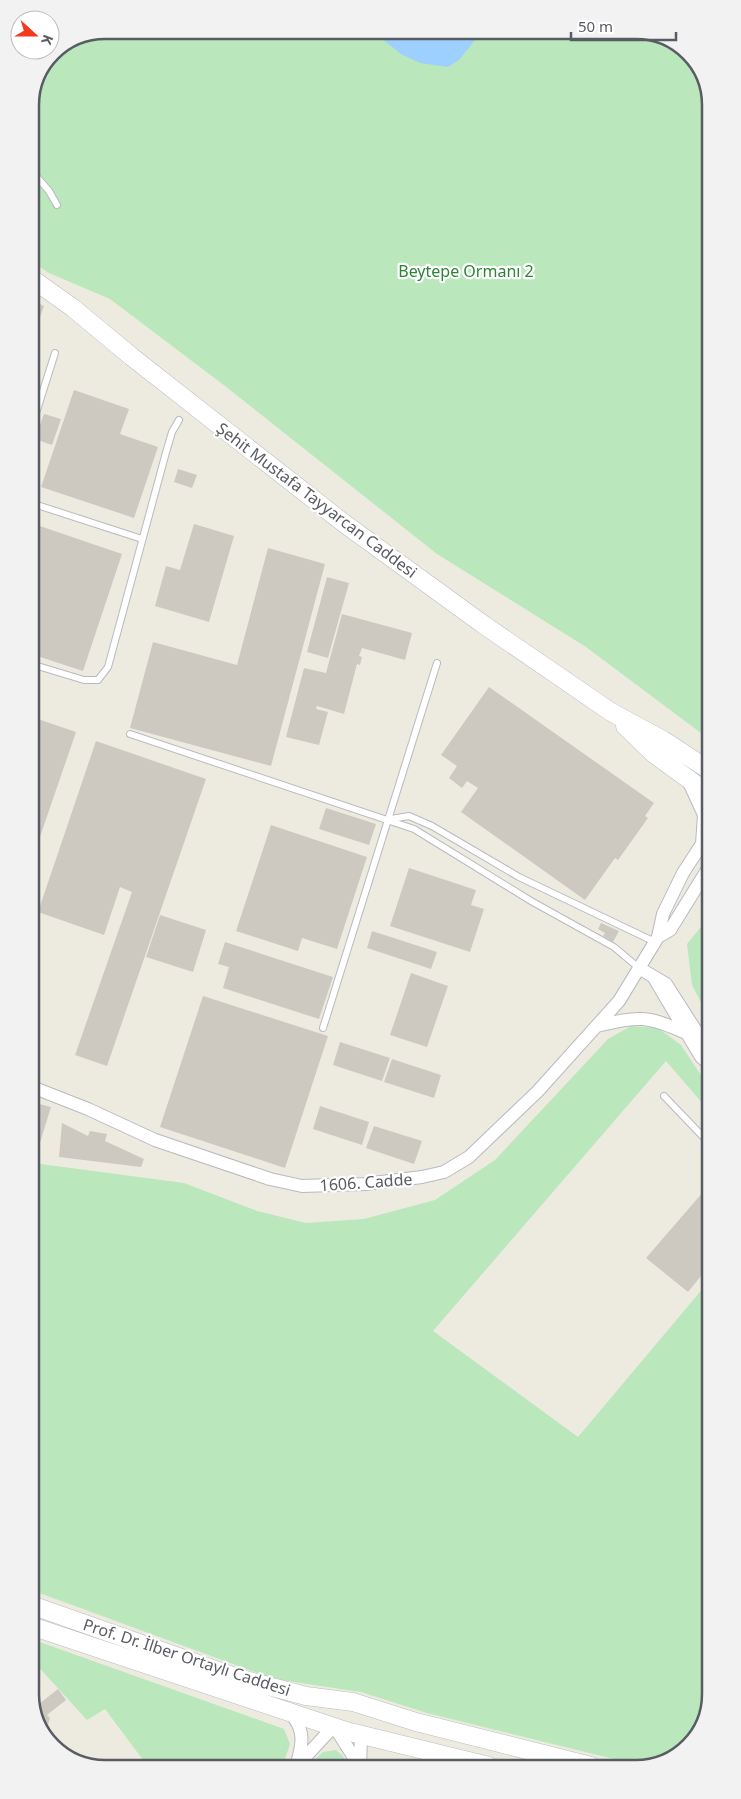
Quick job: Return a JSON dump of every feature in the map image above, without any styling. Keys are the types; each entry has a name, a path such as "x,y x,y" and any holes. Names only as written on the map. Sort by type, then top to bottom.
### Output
{"street":[{"name":"Şehit Mustafa Tayyarcan Caddesi","path":"39,284 73,308 132,357 345,524 484,625 611,712 663,740 702,765"},
{"name":"Şehit Mustafa Tayyarcan Caddesi","path":"611,712 654,754 702,789"},
{"path":"688,780 702,811"},
{"path":"656,939 663,914 683,873 702,843"},
{"path":"656,939 670,930 702,879"},
{"name":"1606. Cadde","path":"39,1090 88,1109 155,1140 270,1179 302,1186 365,1184 422,1178 444,1172 469,1157 538,1091 619,1001 656,939"},
{"path":"639,968 666,984 702,1039"},
{"path":"654,978 702,1058"},
{"path":"597,1026 645,1018 657,1020 686,1033"},
{"name":"Prof. Dr. İlber Ortaylı Caddesi","path":"39,1608 238,1678 306,1696 348,1701 416,1722 567,1760"},
{"name":"Prof. Dr. İlber Ortaylı Caddesi","path":"39,1628 290,1713 347,1736 461,1760"},
{"path":"319,1742 330,1740 340,1742 347,1736 354,1730 360,1720 360,1710 348,1701 334,1705 330,1715 347,1736 357,1760"},
{"path":"290,1713 299,1724 302,1737 297,1760"},
{"path":"302,1760 319,1742 347,1736"},
{"path":"347,1736 357,1760"}],"lane":[{"path":"39,179 49,191 57,205"},
{"path":"39,404 55,353"},
{"path":"39,666 84,680 98,680 108,667 167,448 179,420"},
{"path":"39,506 142,539"},
{"path":"323,1028 390,820 437,663"},
{"path":"130,734 390,820 430,838 531,901 614,947 639,968"},
{"path":"390,820 409,816 432,826 519,877 656,939"},
{"path":"664,1096 702,1136"}],"green space":[{"name":"Beytepe Ormanı 2","path":"96,39 640,39 657,42 676,52 689,65 699,84 702,105 702,734 586,647 437,554 225,386 110,299 49,273 39,266 39,101 41,88 52,65 56,60 60,60 61,55 84,42"},
{"path":"702,926 702,1004 692,985 687,944"},
{"path":"631,1026 658,1028 681,1045 702,1077 702,1103 666,1061 433,1331 578,1437 702,1290 702,1694 699,1715 683,1741 657,1757 618,1760 427,1713 361,1692 274,1679 39,1593 39,1164 184,1183 257,1211 306,1223 364,1219 435,1200 495,1160 608,1039"},
{"path":"39,1642 284,1729 290,1744 285,1760 143,1760 105,1709 87,1720 39,1667"},
{"path":"336,1750 345,1760 314,1760 323,1752"}],"water":[{"path":"382,39 476,39 459,60 448,67 420,63 401,54"}],"building":[{"path":"39,304 44,306 39,320"},
{"path":"74,390 129,409 120,434 158,447 134,518 41,487"},
{"path":"44,414 61,419 52,445 39,440 39,428"},
{"path":"178,469 197,475 192,488 174,482"},
{"path":"194,524 234,536 209,622 155,606 166,566 180,570"},
{"path":"39,526 122,554 83,671 39,657"},
{"path":"268,548 325,564 271,766 130,728 153,642 237,665"},
{"path":"327,577 349,583 328,658 307,652"},
{"path":"342,614 412,633 405,660 362,648 359,656 362,657 360,665 357,664 344,714 317,706 316,709 328,712 319,745 286,737 304,668 326,673"},
{"path":"489,687 654,803 645,816 648,818 618,860 615,858 585,900 461,812 478,788 467,781 462,788 449,778 457,766 441,755"},
{"path":"39,719 76,732 39,840"},
{"path":"96,741 206,779 107,1066 75,1055 132,892 120,887 104,935 39,912"},
{"path":"326,808 376,824 369,845 319,829"},
{"path":"271,825 367,857 337,949 302,938 298,951 236,931"},
{"path":"409,868 476,890 471,905 484,909 470,952 390,926"},
{"path":"160,915 206,930 193,972 146,957"},
{"path":"601,923 619,931 613,942 603,936 605,933 598,929"},
{"path":"372,931 437,952 431,969 367,948"},
{"path":"225,942 333,977 319,1019 223,988 229,967 218,964"},
{"path":"411,973 448,986 427,1047 390,1035"},
{"path":"203,996 328,1036 285,1168 160,1127"},
{"path":"340,1042 390,1058 382,1081 333,1065"},
{"path":"392,1059 441,1075 434,1098 384,1082"},
{"path":"39,1104 51,1107 39,1146"},
{"path":"320,1106 369,1122 362,1145 313,1129"},
{"path":"62,1123 88,1136 90,1131 107,1134 105,1141 144,1159 141,1167 59,1157"},
{"path":"374,1126 422,1141 414,1164 366,1148"},
{"path":"702,1193 702,1275 688,1292 646,1258"},
{"path":"58,1689 66,1700 47,1715 50,1718 47,1726 42,1715 40,1703"}]}
